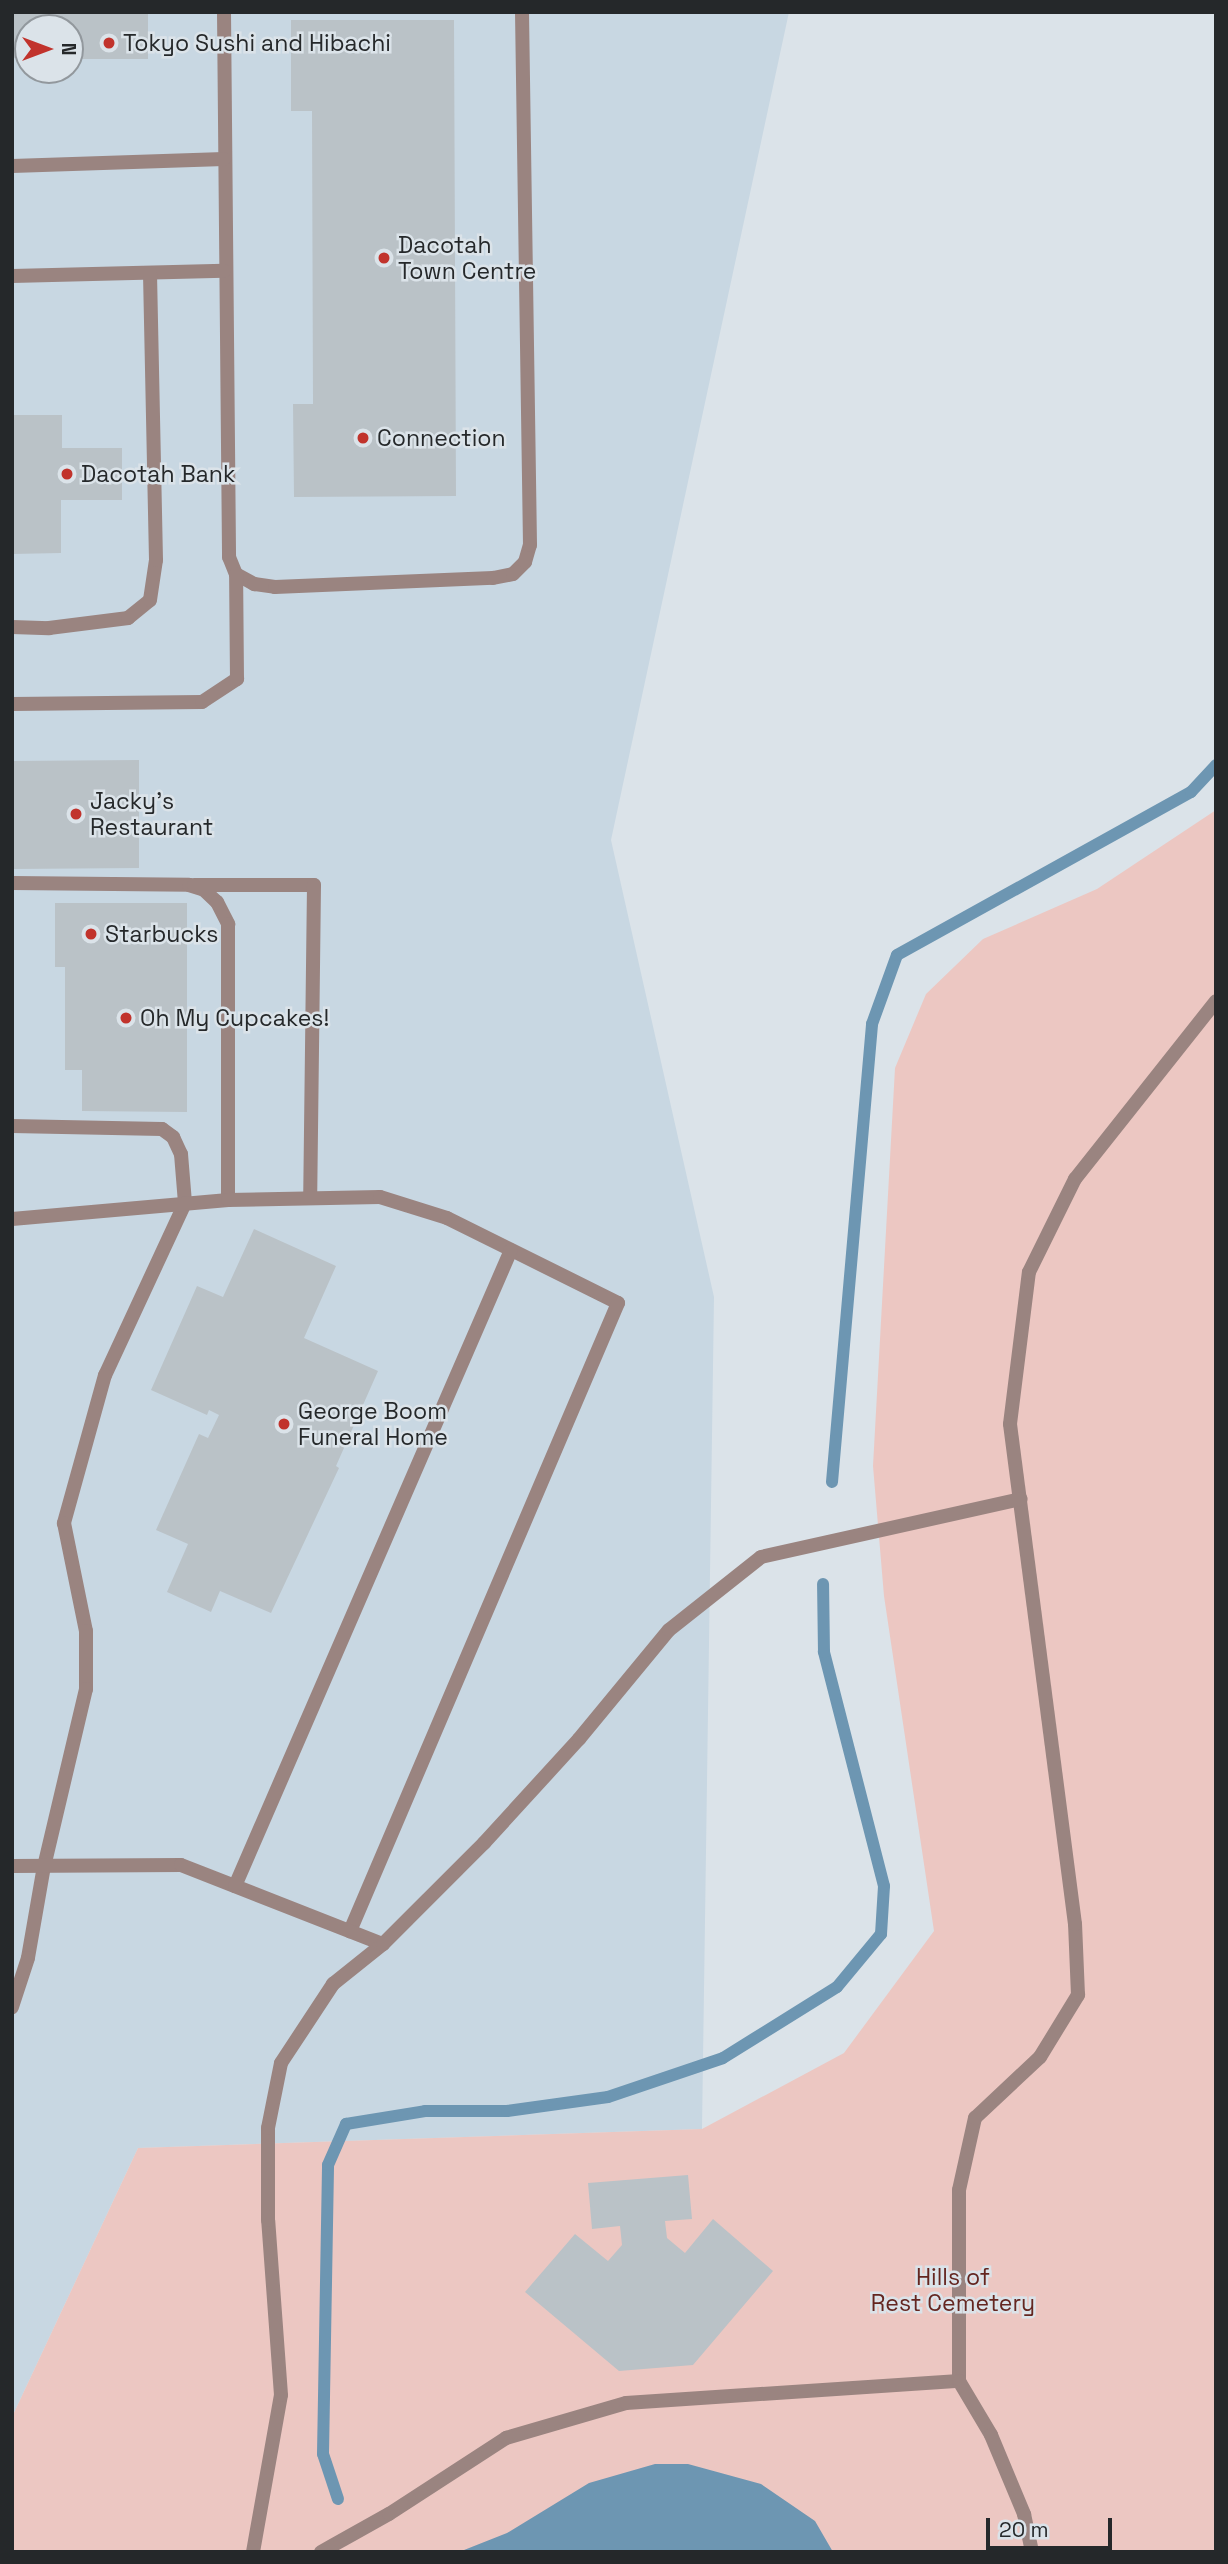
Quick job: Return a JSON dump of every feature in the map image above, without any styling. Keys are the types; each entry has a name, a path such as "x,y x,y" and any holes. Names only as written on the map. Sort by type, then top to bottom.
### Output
{"lane":[{"path":"12,704 202,702 237,679 236,574 229,556 224,271 224,12"},
{"path":"236,574 254,584 289,587 493,578 513,574 525,562 530,545 522,12"},
{"path":"12,166 224,159"},
{"path":"12,276 224,271"},
{"path":"12,627 50,628 128,618 150,600 156,560 150,273"},
{"path":"12,883 314,885 310,1197"},
{"path":"189,885 204,890 217,902 228,924 228,1200"},
{"path":"1032,2552 1024,2514 991,2435 959,2381 959,2190 975,2118 1040,2057 1078,1995 1075,1924 1010,1424 1029,1272 1075,1179 1216,1001"},
{"path":"12,1126 162,1129 173,1137 181,1154 185,1203 104,1375 64,1523 86,1632 86,1689 44,1866 28,1958 12,2007"},
{"path":"12,1219 228,1200 380,1197 447,1218 618,1303 350,1931"},
{"path":"235,1886 511,1250"},
{"path":"253,2552 282,2395 268,2220 268,2128 282,2063 333,1984 383,1944 579,1740 669,1630 761,1558 1021,1499"},
{"path":"12,1866 181,1865 383,1944"},
{"path":"321,2552 390,2514 506,2438 626,2403 959,2381"}],"shaded area":[{"path":"12,12 789,12 611,840 714,1297 702,2129 138,2148 12,2417"}],"green space":[{"name":"Hills of Rest Cemetery","path":"1216,810 1216,2552 12,2552 12,2417 138,2148 702,2129 844,2053 934,1931 884,1596 873,1466 895,1068 926,994 983,939 1097,889"}],"water":[{"path":"655,2464 688,2464 761,2484 815,2521 833,2552 459,2552 507,2533 589,2483"}],"building":[{"name":"Tokyo Sushi and Hibachi","path":"12,12 148,12 148,59 84,59 84,14 14,14 12,58"},
{"name":"Dacotah Town Centre","path":"291,20 454,20 456,496 294,497 293,404 313,404 312,111 291,111"},
{"name":"Dacotah Bank","path":"12,415 62,415 62,448 122,448 122,500 61,500 61,553 12,554"},
{"name":"Jacky's Restaurant","path":"139,760 139,868 12,869 12,761"},
{"name":"Oh My Cupcakes!","path":"55,903 187,903 187,1112 82,1111 82,1070 65,1070 65,967 55,967"},
{"name":"George Boom Funeral Home","path":"254,1229 336,1266 304,1338 378,1371 336,1466 339,1468 271,1613 220,1591 211,1612 167,1592 188,1544 156,1530 199,1434 208,1438 219,1415 209,1410 207,1415 151,1390 197,1286 223,1297"},
{"path":"688,2175 692,2219 665,2221 667,2238 685,2253 713,2219 773,2271 693,2365 619,2371 525,2292 575,2234 608,2261 622,2245 620,2226 592,2229 588,2183"}],"waterway":[{"path":"832,1482 872,1024 897,955 1191,792 1216,765"},
{"path":"338,2499 323,2454 328,2165 346,2124 425,2111 507,2111 608,2097 723,2058 837,1987 881,1934 884,1886 824,1652 823,1584"}],"place":[{"name":"Tokyo Sushi and Hibachi","path":"109,43"},
{"name":"Dacotah Town Centre","path":"384,258"},
{"name":"Connection","path":"363,438"},
{"name":"Dacotah Bank","path":"67,474"},
{"name":"Jacky's Restaurant","path":"76,814"},
{"name":"Starbucks","path":"91,934"},
{"name":"Oh My Cupcakes!","path":"126,1018"},
{"name":"George Boom Funeral Home","path":"284,1424"}]}
